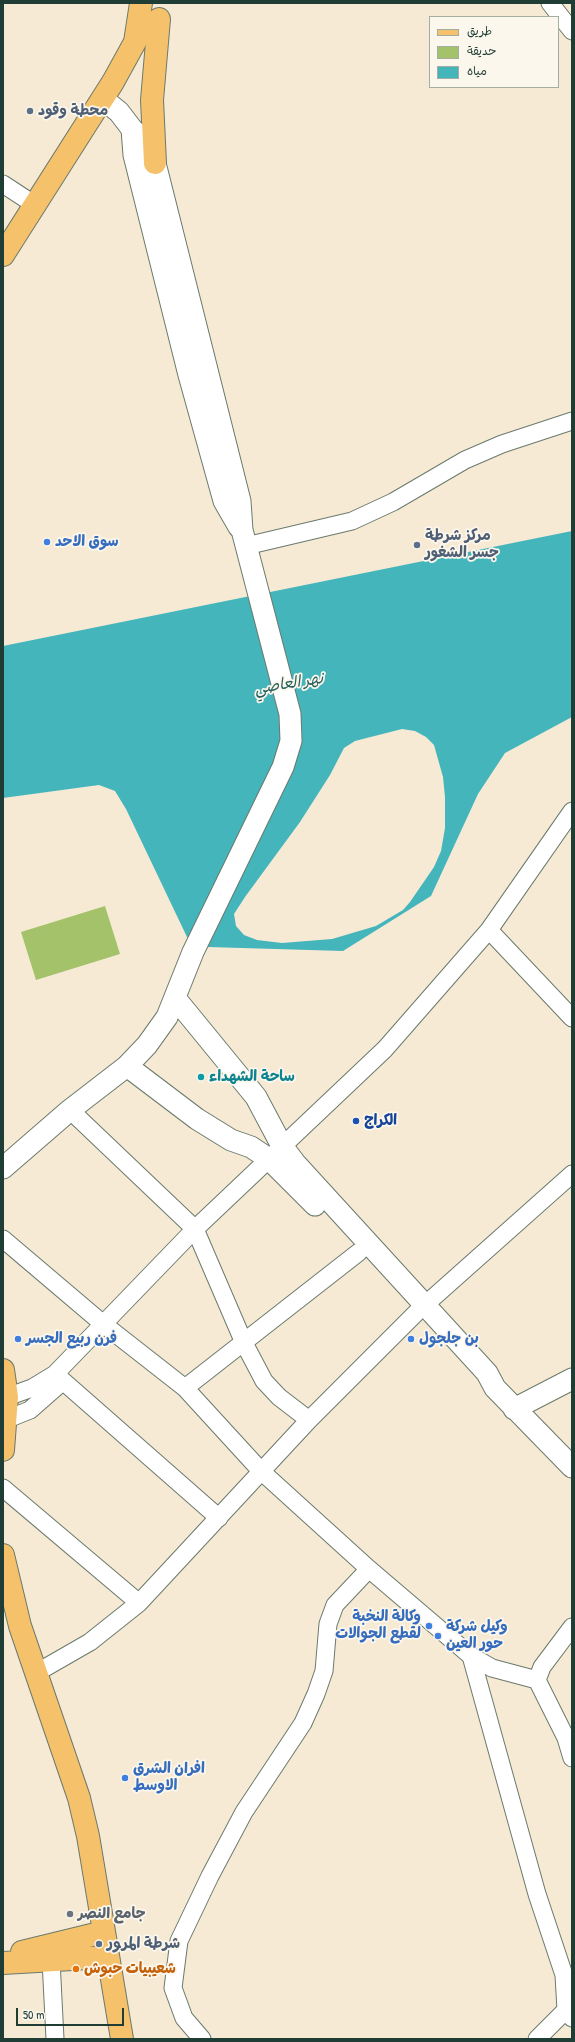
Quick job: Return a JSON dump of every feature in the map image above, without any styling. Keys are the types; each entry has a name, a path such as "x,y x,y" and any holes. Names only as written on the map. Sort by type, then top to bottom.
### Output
{"main road":[{"path":"3,255 103,99 135,42 141,3"},
{"path":"135,42 147,36 160,11"},
{"path":"155,163 152,100 160,11"},
{"path":"3,1370 7,1397 3,1450"},
{"path":"3,1555 20,1626 79,1798 88,1836 107,1957 122,2039"},
{"path":"3,1963 60,1954 104,1932"},
{"path":"3,1956 60,1954 107,1957"}],"street":[{"path":"550,3 572,32"},
{"path":"3,1168 70,1110 127,1066 155,1034 167,1017 193,952 283,767 291,741 290,714 255,583 244,538 240,502 155,163 146,144 119,112 103,99"},
{"path":"132,129 134,155 189,376 224,501 228,511 244,538"},
{"path":"3,184 35,205"},
{"path":"244,538 352,521 393,502 465,460 502,444 572,421"},
{"path":"5,1420 30,1410 59,1377 102,1323 195,1229 385,1049 489,930 572,811"},
{"path":"489,930 572,1018"},
{"path":"175,998 256,1097 276,1152 359,1252 487,1373 495,1388 572,1467"},
{"path":"127,1066 197,1120 231,1140 251,1148 276,1152 421,1309"},
{"path":"70,1110 195,1229 244,1343 264,1381 279,1396 309,1420"},
{"path":"36,1673 90,1642 139,1603 309,1420 421,1309 572,1174"},
{"path":"3,1239 102,1323 185,1388 261,1471 369,1569 471,1656 492,1668 537,1680 566,1738 572,1758"},
{"path":"185,1388 359,1252"},
{"path":"7,1397 59,1377"},
{"path":"59,1377 219,1518"},
{"path":"514,1409 572,1379"},
{"path":"3,1488 139,1603"},
{"path":"202,2039 184,2018 173,1988 179,1941 210,1876 244,1812 303,1723 324,1671 328,1624 335,1605 369,1569"},
{"path":"537,1680 542,1668 572,1627"},
{"path":"471,1656 538,1894 564,1975 569,2014 537,2039"},
{"path":"55,2039 60,1954"}],"green space":[{"path":"105,906 120,954 36,980 21,932"}],"water":[{"name":"نهر العاصي","path":"572,531 572,717 505,753 478,794 431,896 343,951 208,947 187,937 126,809 115,791 99,785 3,798 3,646","holes":["402,729 415,731 426,737 434,745 443,777 445,797 445,828 441,851 434,867 410,902 403,910 376,926 332,939 282,943 257,940 244,935 236,926 234,914 300,822 330,775 344,748 355,741"]}],"place":[{"name":"محطة وقود","path":"30,111"},
{"name":"سوق الاحد","path":"47,542"},
{"name":"مركز شرطة جسر الشغور","path":"417,545"},
{"name":"ساحة الشهداء","path":"201,1077"},
{"name":"الكراج","path":"356,1121"},
{"name":"فرن ربيع الجسر","path":"18,1339"},
{"name":"بن جلجول","path":"411,1339"},
{"name":"وكالة النخبة لقطع الجوالات","path":"429,1626"},
{"name":"وكيل شركة حور العين","path":"438,1636"},
{"name":"افران الشرق الاوسط","path":"125,1778"},
{"name":"جامع النصر","path":"70,1914"},
{"name":"شرطة المرور","path":"99,1944"},
{"name":"شعيبيات حبوش","path":"76,1969"}]}
